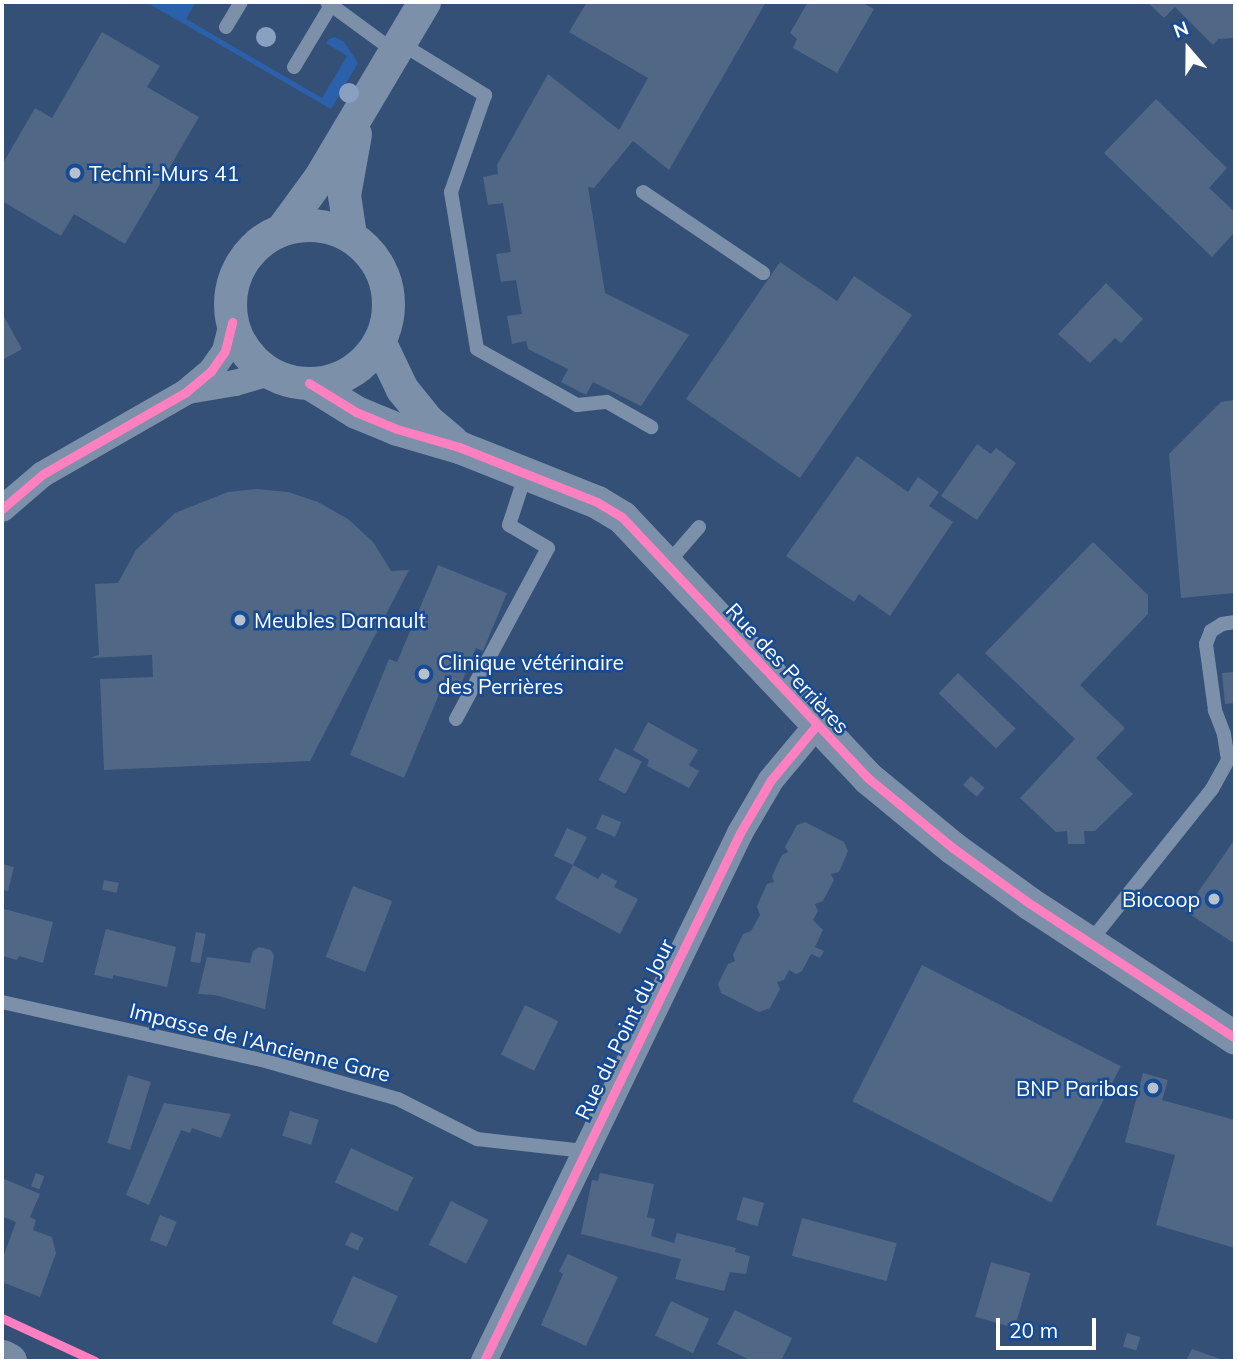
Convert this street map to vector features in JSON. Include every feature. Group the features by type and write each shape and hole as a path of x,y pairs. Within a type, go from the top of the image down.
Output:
{"main road":[{"path":"2,1358 8,1361"}],"street":[{"path":"282,229 320,177 424,2"},
{"path":"350,235 344,195 358,116"},
{"path":"2,509 43,474 186,392 211,371 225,351 232,322 230,299 234,276 246,256 262,240 282,229 317,225 350,235 368,251 381,271 387,306 379,341 361,363 337,378 309,383 270,373 246,351 232,322"},
{"name":"Rue des Perrières","path":"379,341 402,389 428,421 459,447"},
{"path":"186,392 270,373"},
{"name":"Rue des Perrières","path":"309,383 356,412 397,429 459,447 597,502 622,517 816,726 868,778 953,848 1089,943 1230,1032"},
{"name":"Rue du Point du Jour","path":"484,1361 740,833 771,780 816,726"}],"lane":[{"path":"226,27 241,2"},
{"path":"294,67 331,3 398,47 485,95 451,192 477,349 577,405 607,402 651,427"},
{"path":"643,192 763,273"},
{"path":"456,719 548,548 509,525 526,474"},
{"path":"667,564 699,527"},
{"path":"1089,943 1212,789 1228,760 1224,734 1215,710 1206,644 1210,631 1222,624 1235,622"},
{"name":"Impasse de l’Ancienne Gare","path":"2,1002 262,1060 398,1099 477,1139 584,1151"}],"shaded area":[{"path":"146,2 196,2 186,19 322,98 347,56 326,43 329,39 335,37 344,42 358,63 331,109"}],"building":[{"path":"587,2 766,2 669,170 633,141 594,188 588,187 605,293 689,335 641,406 593,382 586,395 561,382 568,369 528,349 526,341 512,344 507,316 522,314 516,280 501,282 496,254 511,252 503,203 488,205 483,177 498,174 497,165 548,74 619,130 648,78 569,32"},
{"path":"808,2 861,2 874,9 837,73 793,48 797,39 790,33"},
{"path":"1147,2 1235,2 1235,38 1218,39 1213,45 1175,7 1164,18"},
{"path":"102,32 160,66 147,87 199,117 125,244 74,214 61,236 2,201 2,165 35,108 52,118"},
{"path":"1156,99 1227,168 1209,188 1235,212 1235,232 1212,257 1104,153"},
{"path":"780,262 837,301 854,276 912,315 800,478 686,399"},
{"path":"1106,283 1143,319 1121,343 1115,338 1090,363 1058,334"},
{"path":"2,313 22,349 2,360"},
{"path":"1235,400 1235,593 1181,598 1169,454 1221,402"},
{"path":"977,444 991,454 996,448 1016,463 977,520 941,496"},
{"path":"857,456 908,492 918,477 939,492 929,506 953,522 890,616 859,594 854,602 786,556"},
{"name":"Meubles Darnault","path":"257,489 288,492 318,502 348,519 373,542 391,571 409,570 310,761 104,770 100,679 153,677 152,655 90,658 99,655 95,584 118,583 136,550 175,513 228,492"},
{"path":"1093,542 1148,595 1148,614 1080,685 1125,728 1096,758 1133,794 1095,831 1084,831 1085,844 1068,844 1067,831 1056,832 1020,798 1075,739 985,653"},
{"name":"Clinique vétérinaire des Perrières","path":"438,565 507,593 483,651 476,648 458,691 443,685 404,778 350,755 389,659 397,662"},
{"path":"1235,672 1235,703 1225,704 1222,673"},
{"path":"958,673 1016,729 996,749 939,693"},
{"path":"648,722 698,750 689,765 699,771 689,788 647,766 649,760 633,750"},
{"path":"615,748 642,762 625,794 599,780"},
{"path":"971,776 985,788 977,797 963,785"},
{"path":"602,814 621,822 615,837 596,829"},
{"path":"805,822 844,842 848,851 839,872 831,874 834,880 823,901 815,904 818,911 813,920 823,930 815,947 824,951 820,958 811,954 802,971 796,974 789,970 784,980 777,982 780,989 770,1008 759,1012 721,993 718,984 728,964 735,961 733,955 743,934 751,931 760,915 757,906 767,884 774,882 772,876 782,855 788,852 785,847 797,825"},
{"path":"567,828 587,837 573,865 554,856"},
{"name":"Biocoop","path":"1235,839 1235,944 1185,911"},
{"path":"2,864 14,867 8,891 2,890"},
{"path":"573,865 598,879 602,873 617,881 614,887 638,899 620,934 555,899"},
{"path":"104,880 119,883 117,893 102,890"},
{"path":"353,886 392,901 365,972 326,957"},
{"path":"4,909 53,922 43,963 19,956 17,960 2,956"},
{"path":"106,929 176,947 167,987 113,975 113,979 94,975"},
{"path":"196,932 206,934 200,963 190,961"},
{"path":"259,947 271,950 274,956 265,1009 215,995 198,994 207,957 250,963 253,951"},
{"path":"922,965 1121,1066 1051,1203 853,1101"},
{"path":"525,1005 558,1021 534,1071 501,1054"},
{"path":"1143,1073 1168,1080 1162,1100 1235,1120 1235,1248 1156,1225 1175,1155 1125,1142"},
{"path":"128,1075 151,1082 130,1150 107,1143"},
{"path":"164,1103 231,1114 221,1138 192,1128 190,1133 181,1130 149,1205 126,1195"},
{"path":"290,1111 319,1120 311,1145 282,1136"},
{"path":"351,1148 414,1177 397,1212 335,1182"},
{"path":"36,1173 44,1176 39,1189 31,1186"},
{"path":"600,1173 654,1184 647,1217 655,1219 651,1236 674,1243 677,1233 736,1248 735,1252 750,1256 746,1274 730,1272 724,1291 675,1279 681,1259 581,1234 592,1180 598,1181"},
{"path":"2,1178 40,1194 30,1217 36,1220 33,1230 52,1237 56,1253 40,1297 2,1282 2,1260 16,1222 2,1216"},
{"path":"743,1197 764,1203 758,1226 736,1220"},
{"path":"451,1201 488,1220 466,1264 429,1245"},
{"path":"160,1215 177,1222 167,1247 150,1240"},
{"path":"802,1218 897,1243 887,1281 792,1256"},
{"path":"351,1232 364,1238 358,1251 345,1245"},
{"path":"568,1254 618,1277 586,1346 541,1325 563,1274 559,1271"},
{"path":"991,1262 1030,1273 1015,1328 975,1317"},
{"path":"353,1276 398,1296 377,1343 332,1324"},
{"path":"671,1301 709,1319 693,1353 655,1335"},
{"path":"735,1310 792,1338 781,1361 752,1361 717,1344"},
{"path":"1127,1333 1140,1337 1136,1350 1123,1346"},
{"path":"1192,1349 1226,1361 1186,1361"}],"cycle path":[{"path":"2,509 43,474 186,392 211,371 225,351 232,322"},
{"path":"309,383 356,412 397,429 459,447 597,502 622,517 868,778 953,848 1029,903 1235,1038"},
{"path":"484,1361 740,833 771,780 816,726"},
{"path":"2,1318 95,1361"}],"place":[{"name":"Techni-Murs 41","path":"75,173"},
{"name":"Meubles Darnault","path":"240,620"},
{"name":"Clinique vétérinaire des Perrières","path":"424,674"},
{"name":"Biocoop","path":"1214,899"},
{"name":"BNP Paribas","path":"1153,1088"}]}
